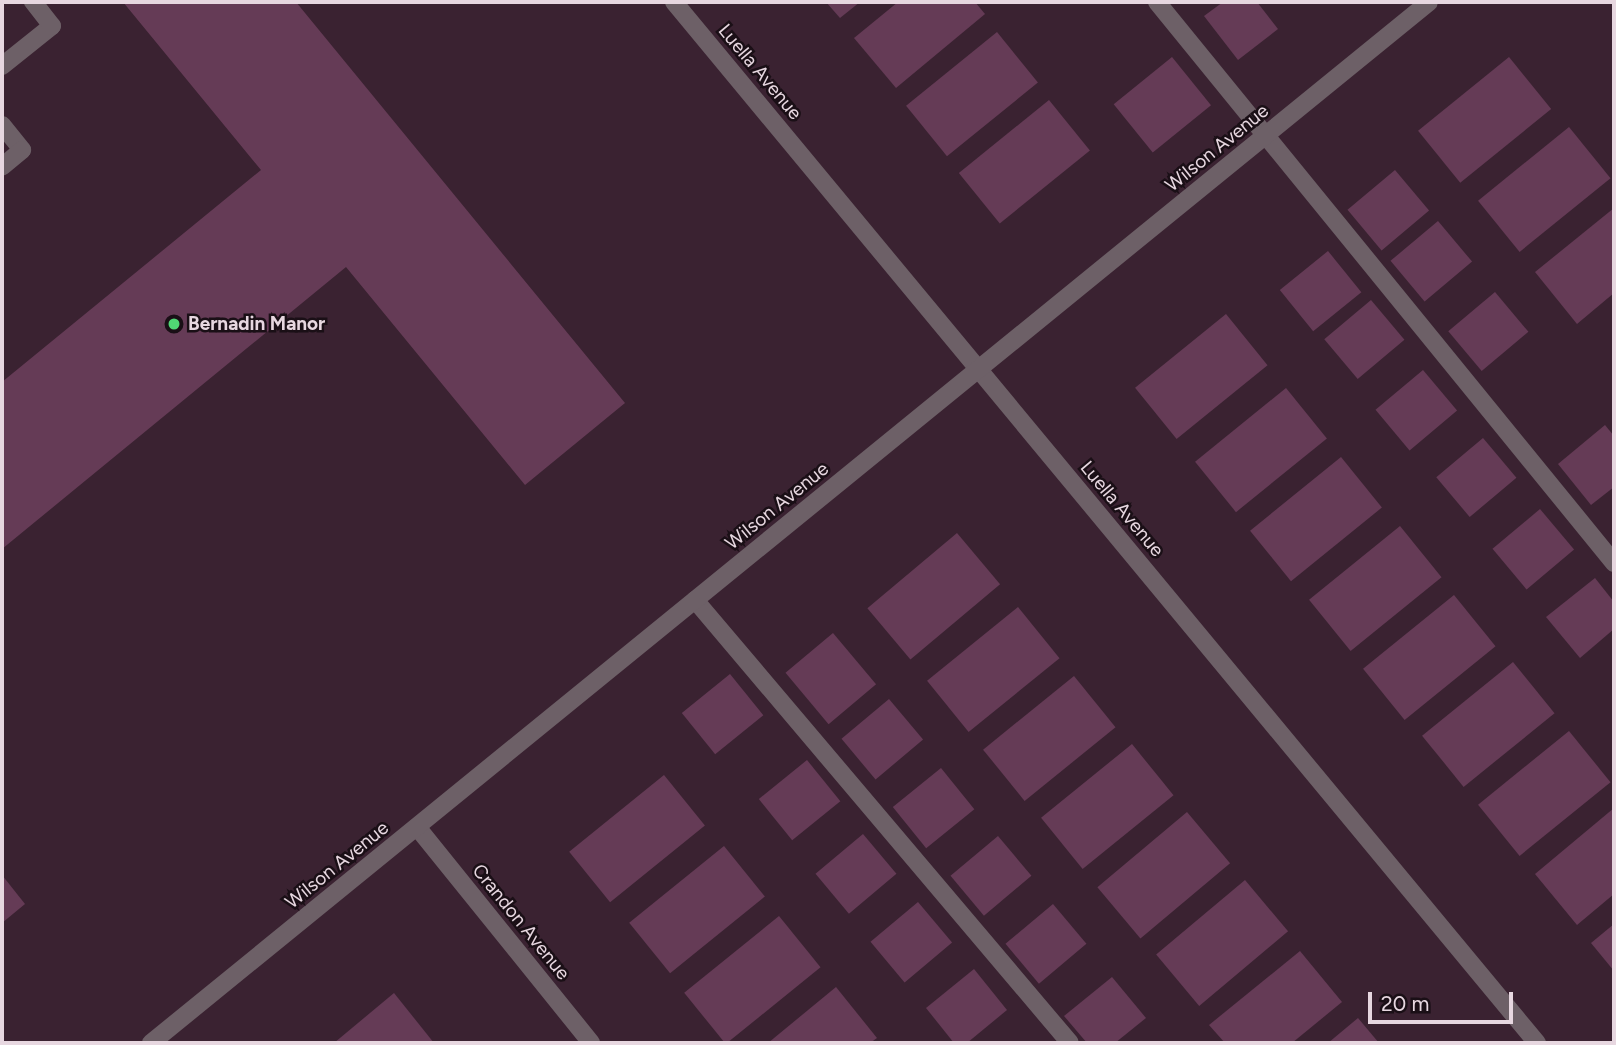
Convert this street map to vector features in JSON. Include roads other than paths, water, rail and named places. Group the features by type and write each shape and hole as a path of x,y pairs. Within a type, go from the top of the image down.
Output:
{"street":[{"path":"2,66 52,26 33,2"},
{"name":"Luella Avenue","path":"674,2 1537,1043"},
{"path":"1157,2 1614,563"},
{"name":"Wilson Avenue","path":"151,1043 1429,2"},
{"path":"2,125 22,150 2,167"},
{"path":"695,600 1070,1043"},
{"name":"Crandon Avenue","path":"417,827 591,1043"}],"place":[{"name":"Bernadin Manor","path":"174,324"}]}
